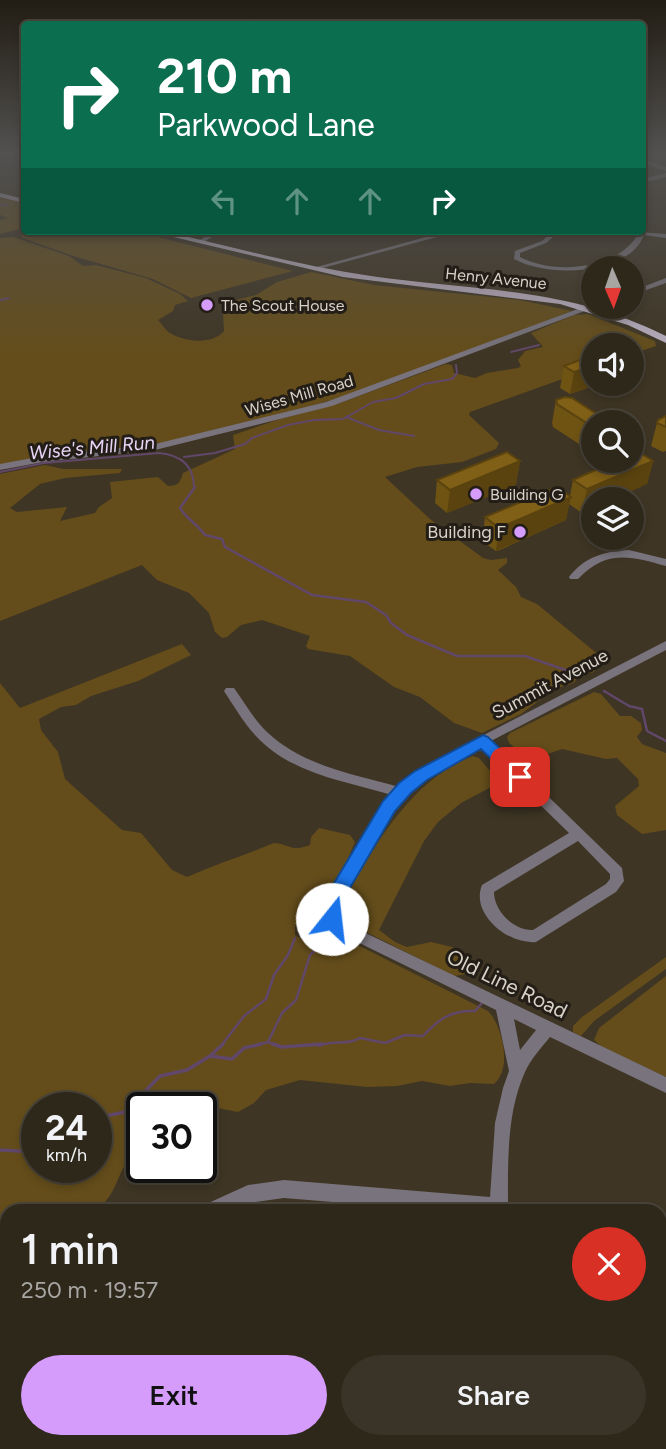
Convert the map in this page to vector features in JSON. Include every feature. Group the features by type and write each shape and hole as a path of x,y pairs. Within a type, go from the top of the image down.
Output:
{"main road":[{"name":"Henry Avenue","path":"172,235 387,281 537,297 581,305"},
{"name":"Henry Avenue","path":"182,235 202,241"},
{"name":"Henry Avenue","path":"621,319 666,340"}],"street":[{"path":"646,234 666,236"},
{"path":"202,241 212,235"},
{"path":"317,268 441,235"},
{"path":"553,235 548,240 519,251 516,255 519,261 583,268 629,251 641,235"},
{"path":"644,289 664,282"},
{"name":"Wises Mill Road","path":"0,467 43,458 162,445 329,404 581,311"},
{"path":"574,577 588,564 614,554 641,555 666,563"},
{"name":"Summit Avenue","path":"332,919 331,909 336,895 389,806 400,793 434,767 666,645"},
{"path":"230,691 258,730 286,754 310,766 400,793"},
{"path":"483,741 615,869 617,881 536,936 527,938 516,934 487,904 485,897 488,889 578,834"},
{"name":"Old Line Road","path":"332,919 346,930 666,1085"},
{"path":"503,1006 517,1071"},
{"path":"499,1204 501,1141 517,1071 548,1027"},
{"path":"226,1204 248,1194 284,1189 445,1204"}],"shaded area":[{"path":"0,220 21,220 21,229 0,234"},
{"path":"21,235 150,235 293,271 191,298 153,279 73,256"},
{"path":"13,237 69,256 83,266 96,265 146,278 180,294 188,301 175,305 173,311 158,320 170,333 198,341 213,338 224,331 223,313 231,301 256,295 277,282 311,272 374,285 520,300 572,311 352,394 301,409 163,443 53,455 0,465 0,238"},
{"path":"581,314 581,319 600,319 635,333 581,333 581,372 470,412 469,415 499,443 496,449 462,462 417,467 385,477 430,519 483,558 507,558 507,563 498,570 516,587 521,597 537,604 606,661 592,673 581,672 574,683 554,689 521,714 482,733 454,723 420,697 394,687 350,656 308,649 306,646 310,636 262,620 241,625 222,638 215,632 209,613 189,593 157,580 142,565 0,621 0,474 45,465 63,469 122,469 120,473 65,478 40,484 10,508 17,512 67,507 60,521 95,513 112,498 110,482 158,477 168,486 175,485 183,473 235,449 233,435 337,404 446,364 452,365 454,373 475,378 487,373 518,368 521,366 518,360 525,351 543,347 531,333"},
{"path":"644,337 655,341 656,346 644,350"},
{"path":"182,644 191,655 138,681 91,696 76,705 61,707 39,719 41,730 58,752 65,779 122,830 141,833 172,870 187,877 274,843 295,848 310,845 311,837 319,828 350,835 355,842 346,863 320,906 295,926 295,935 302,939 336,934 488,1011 501,1036 503,1068 494,1084 450,1086 422,1081 397,1086 367,1087 300,1080 266,1090 254,1103 238,1112 217,1108 217,1092 126,1092 126,1163 110,1196 102,1204 0,1204 0,683 20,708"},
{"path":"594,692 601,694 620,716 631,716 641,723 642,730 637,737 642,744 666,753 666,830 642,834 617,815 615,806 639,786 638,779 617,758 606,759 562,749 530,760 509,743 507,737 510,733"},
{"path":"473,756 479,758 497,779 495,785 461,803 438,822 424,841 379,930 407,947 431,942 452,947 469,963 467,974 454,976 354,926 344,910 348,894 361,870 408,803 437,776"},
{"path":"666,957 666,969 594,1021 581,1036 573,1032 573,1026 582,1017"},
{"path":"666,976 666,1077 602,1047 594,1040 599,1028"}],"building":[{"path":"581,360 581,370 574,372 564,366"},
{"path":"572,398 590,410 581,410 581,419 557,404 556,400"},
{"path":"666,416 666,427 657,423 658,420"},
{"path":"507,452 520,461 450,490 437,480"},
{"path":"644,455 653,461 644,465"},
{"path":"589,473 625,473 592,487 584,487 573,480"},
{"path":"557,487 571,497 499,528 485,517"}],"waterway":[{"path":"0,300 9,298"},
{"path":"511,352 539,345"},
{"path":"346,417 373,402 396,398 424,384 452,379 457,373 456,365"},
{"path":"184,457 215,453 245,444 252,438 288,425 346,417"},
{"path":"346,417 379,430 414,436"},
{"name":"Wise's Mill Run","path":"0,472 44,463 159,453 174,456 185,463 192,474 194,488"},
{"name":"Wise's Mill Run","path":"195,487 180,508 205,535 222,539 225,547 312,595 366,602 386,615 391,623 407,635 457,656 525,656 580,675"},
{"name":"Wise's Mill Run","path":"604,691 629,706 642,709 647,731 666,741"},
{"path":"221,1045 244,1016 266,999 274,975 288,955 295,938"},
{"path":"268,1042 282,1013 296,1000 310,955 324,942"},
{"path":"319,1046 360,1038 385,1043 405,1035 423,1036 446,1017 459,1012 475,1011 482,1003"},
{"path":"261,1044 268,1042"},
{"path":"268,1042 273,1044"},
{"path":"210,1056 232,1059 244,1048 261,1044"},
{"path":"254,1046 261,1044"},
{"path":"273,1044 282,1047 322,1044"},
{"path":"273,1044 278,1046"},
{"path":"210,1056 221,1045"},
{"path":"112,1115 125,1112 160,1076 187,1070 210,1056"},
{"path":"0,1150 21,1151"}],"place":[{"name":"The Scout House","path":"207,305"},
{"name":"Building G","path":"476,494"},
{"name":"Building F","path":"520,532"}],"route":[{"path":"332,919 330,914 336,895 389,806 405,788 447,760 483,741 520,777"}]}
